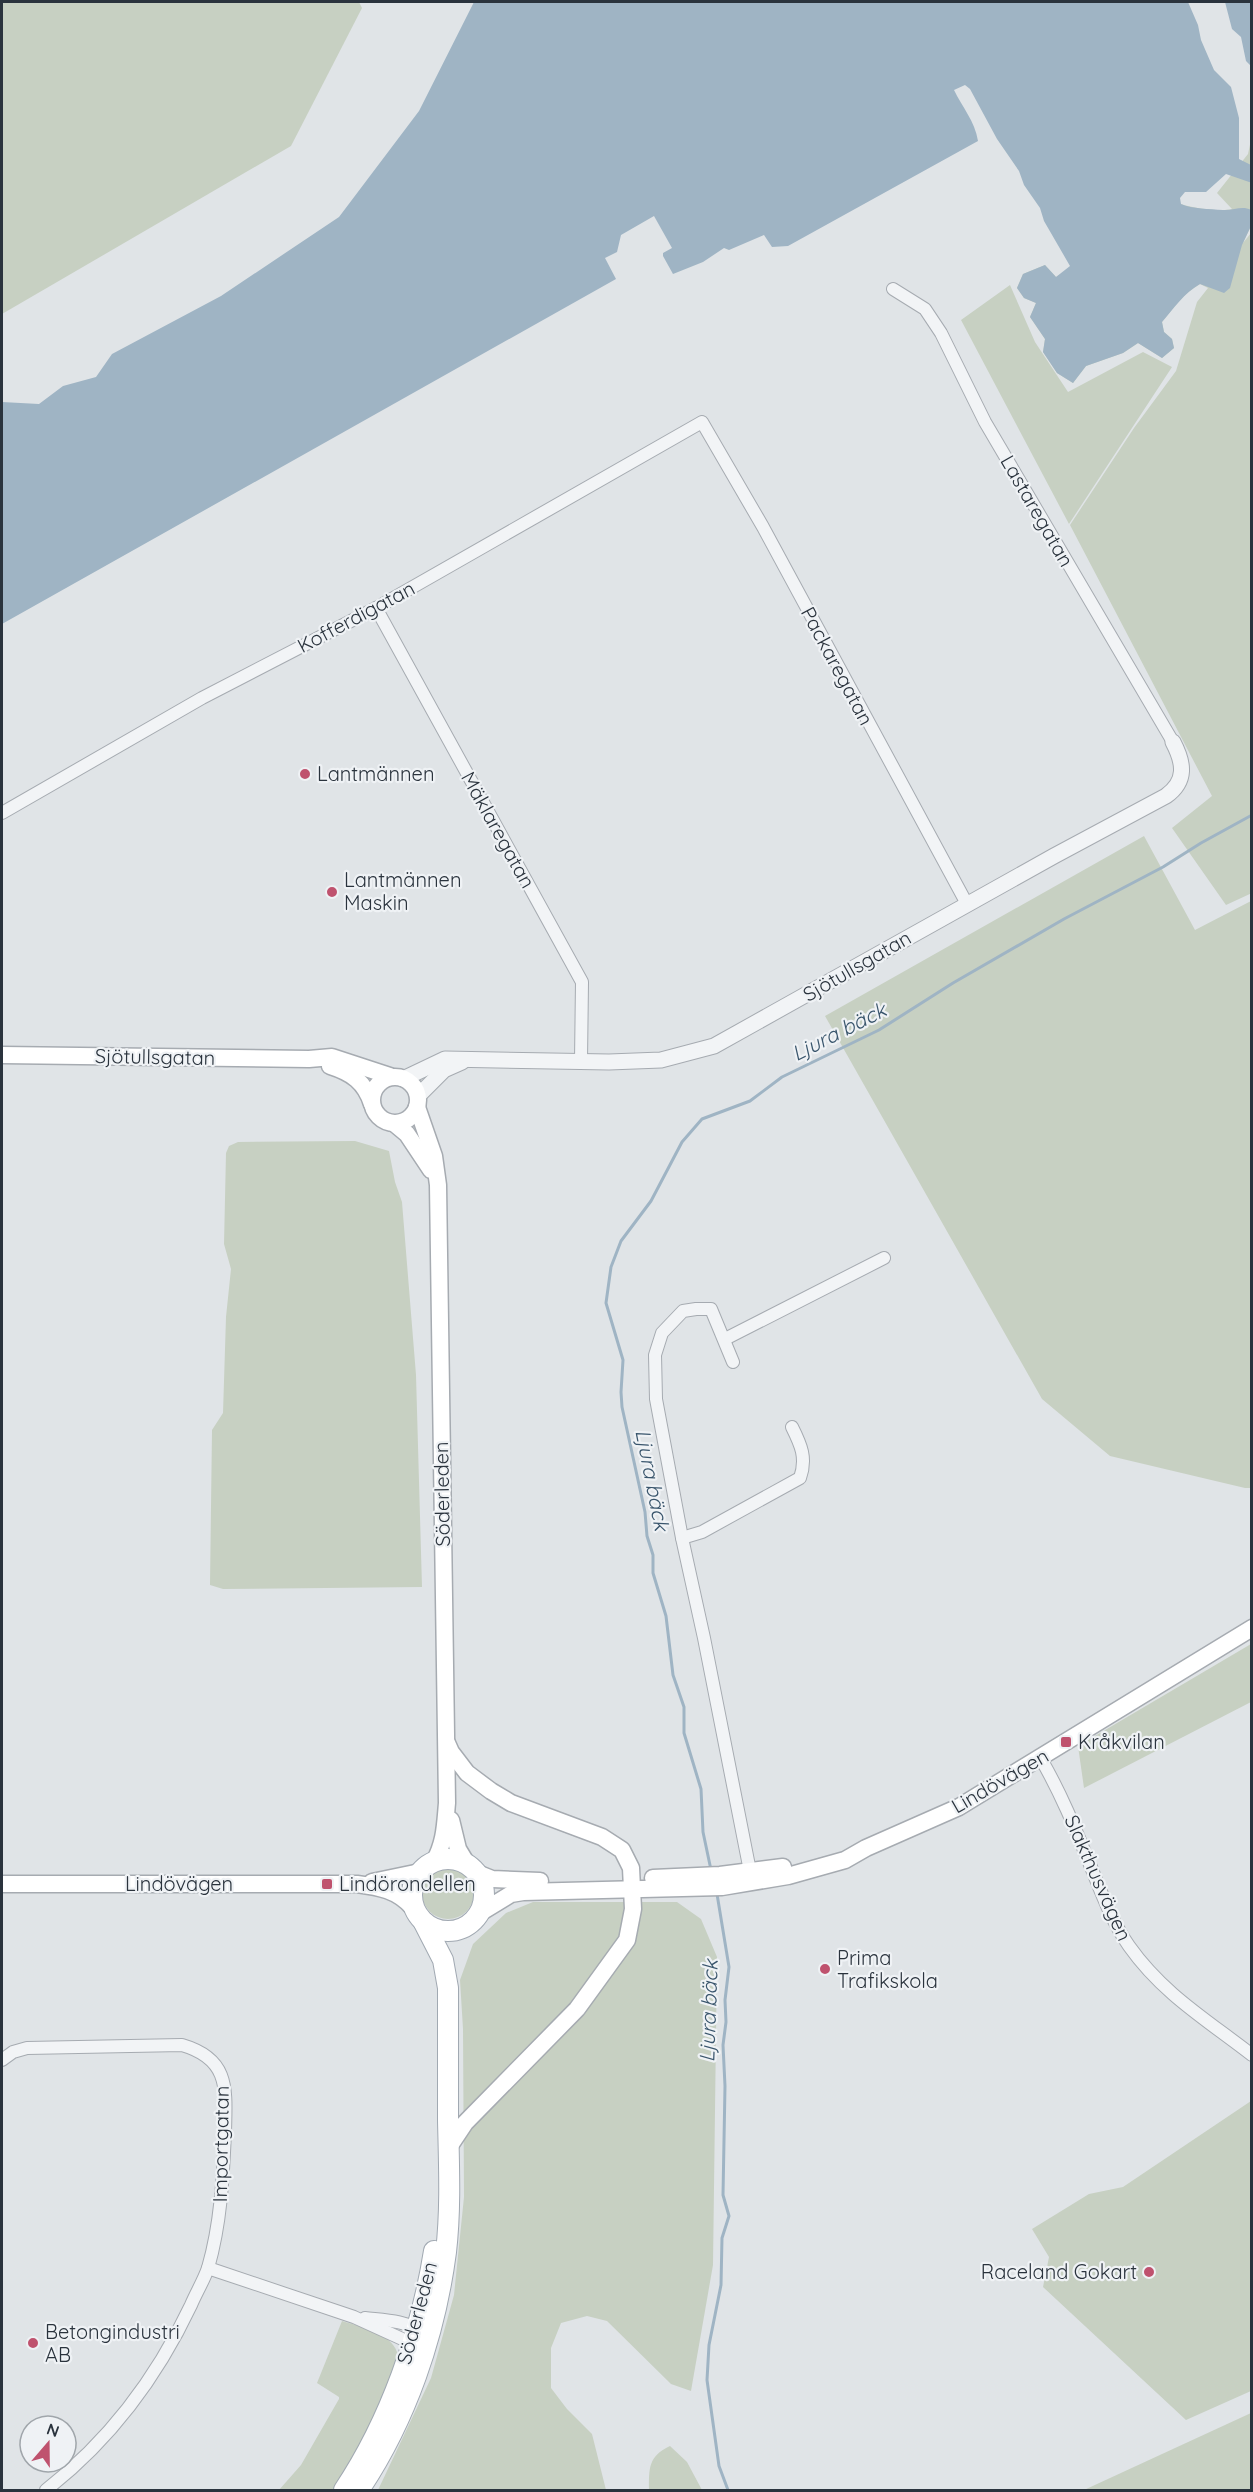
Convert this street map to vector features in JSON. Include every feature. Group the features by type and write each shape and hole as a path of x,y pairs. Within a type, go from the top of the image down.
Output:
{"main road":[{"name":"Sjötullsgatan","path":"2,1055 309,1059 332,1057 397,1078"},
{"name":"Sjötullsgatan","path":"309,1059 349,1072 365,1086 372,1104"},
{"path":"397,1078 413,1087 418,1101 409,1119 395,1124 380,1118 372,1104 374,1090 378,1084 397,1078"},
{"name":"Söderleden","path":"418,1101 434,1156 438,1185 447,1803 442,1847 427,1867"},
{"name":"Söderleden","path":"395,1124 407,1134 420,1151 438,1185"},
{"name":"Lindövägen","path":"472,1869 492,1879 506,1881 752,1884 829,1866 959,1808 1251,1628"},
{"path":"446,1742 466,1773 491,1791 512,1803 602,1837 622,1850 629,1860 633,1884 631,1923 627,1940 615,1959 577,2009 465,2123 449,2147"},
{"name":"Söderleden","path":"447,1803 454,1838 472,1869"},
{"name":"Lindövägen","path":"715,1882 750,1871 809,1862 866,1848"},
{"path":"451,1859 472,1869 485,1893 476,1918 460,1930 448,1932 435,1930 419,1915 411,1895 414,1883 427,1867 451,1859"},
{"name":"Lindövägen","path":"2,1884 357,1884 394,1879 427,1867"},
{"name":"Lindövägen","path":"357,1884 392,1891 406,1900 419,1915"},
{"name":"Lindövägen","path":"476,1918 511,1894 633,1884"},
{"name":"Söderleden","path":"344,2490 358,2469 386,2411 440,2291 446,2251 449,2210 448,1988 444,1960 419,1915"},
{"name":"Söderleden","path":"448,1988 454,1952 476,1918"},
{"name":"Söderleden","path":"359,2490 395,2426 416,2375 418,2337 433,2255 448,2123"}],"street":[{"name":"Lastaregatan","path":"893,289 925,309 941,333 985,422 1173,742"},
{"name":"Kofferdigatan","path":"2,813 202,698 376,608 702,422 706,428"},
{"name":"Packaregatan","path":"706,428 763,527 967,904"},
{"name":"Mäklaregatan","path":"376,608 582,982 580,1061"},
{"name":"Sjötullsgatan","path":"397,1078 445,1059 465,1061 662,1060 714,1046 1177,788 1182,777 1179,755 1173,742"},
{"name":"Sjötullsgatan","path":"418,1101 444,1070 465,1061"},
{"path":"725,1339 884,1258"},
{"path":"733,1362 711,1309 696,1308 683,1311 662,1334 655,1355 656,1399 750,1871"},
{"path":"682,1538 702,1532 800,1478 804,1467 803,1449 792,1427"},
{"name":"Slakthusvägen","path":"1041,1759 1053,1777 1116,1925 1128,1945 1150,1973 1173,1996 1251,2055"},
{"name":"Importgatan","path":"2,2060 13,2052 27,2048 182,2045 199,2050 214,2061 222,2074 226,2099 220,2212 208,2268 174,2341 147,2384 107,2433 46,2490"},
{"path":"208,2268 354,2317 393,2322 418,2337"}],"green space":[{"path":"2,2 359,2 362,8 291,146 2,314"},
{"path":"1251,140 1251,226 1243,243 1251,233 1252,893 1226,905 1172,828 1212,796 1070,525 1134,428 1176,371 1197,302 1208,288 1200,284 1194,288 1179,301 1162,322 1164,332 1172,339 1174,348 1162,358 1138,343 1123,353 1086,366 1073,383 1057,373 1043,352 1045,339 1030,317 1036,303 1024,298 1017,288 1023,274 1045,265 1056,277 1181,204 1206,209 1232,209 1217,193 1248,154"},
{"path":"1010,285 1035,342 1068,392 1143,352 1172,367 1069,524 961,320"},
{"path":"1144,836 1195,930 1251,901 1251,1488 1110,1456 1042,1399 825,1016"},
{"path":"355,1141 389,1151 395,1182 402,1202 416,1375 422,1587 223,1589 210,1585 212,1430 223,1413 226,1317 231,1269 224,1244 226,1153 229,1146 238,1142"},
{"path":"1251,1644 1251,1702 1084,1788 1078,1746"},
{"path":"443,1867 453,1867 467,1874 474,1893 467,1912 453,1919 443,1919 433,1915 426,1908 422,1898 422,1888 426,1878 433,1871"},
{"path":"533,1902 677,1902 701,1919 717,1957 713,2265 691,2391 671,2384 607,2321 587,2316 561,2323 551,2348 551,2388 567,2409 592,2434 606,2490 378,2490 431,2378 454,2295 464,2197 463,2029 460,1980 473,1944 506,1913"},
{"name":"Raceland Gokart","path":"1251,2101 1251,2391 1186,2420 1043,2287 1049,2257 1032,2229 1089,2194 1123,2187"},
{"path":"342,2321 373,2331 394,2345 397,2352 397,2363 392,2380 374,2421 337,2490 279,2490 301,2465 339,2399 317,2383"},
{"path":"1251,2413 1251,2490 1084,2490"},
{"path":"670,2446 687,2462 702,2490 649,2490 651,2464 657,2454"}],"water":[{"path":"474,2 1188,2 1214,70 1231,87 1239,118 1239,159 1251,165 1252,183 1226,174 1206,192 1185,192 1180,198 1181,204 1207,209 1248,209 1251,210 1251,226 1242,245 1230,288 1224,293 1200,284 1184,296 1162,322 1164,332 1172,339 1174,348 1162,358 1138,343 1123,353 1086,366 1073,383 1057,373 1043,352 1045,339 1030,317 1036,303 1024,298 1017,288 1023,274 1045,265 1056,277 1070,266 1044,221 1040,208 1024,185 1019,171 997,139 970,89 965,85 954,90 971,121 978,141 788,246 772,247 764,235 729,250 724,248 703,262 673,274 663,256 663,253 672,248 654,216 621,235 617,252 605,258 616,279 2,624 2,402 39,404 63,386 96,377 112,354 221,296 339,217 419,111"},
{"path":"1225,2 1251,2 1251,66 1246,61 1241,37 1232,29"}],"waterway":[{"name":"Ljura bäck","path":"711,1870 703,1832 701,1789 684,1733 684,1707 673,1675 666,1616 653,1573 653,1555 647,1536 645,1512 622,1407 623,1360 606,1303 611,1267 621,1241 651,1201 682,1142 702,1119 750,1101 782,1077 879,1030 953,983 1064,919 1163,867 1252,815"},
{"name":"Ljura bäck","path":"717,1894 729,1967 723,2045 725,2086 723,2195 729,2216 722,2238 721,2285 709,2345 707,2380 719,2466 728,2490"}],"place":[{"name":"Lantmännen","path":"305,774"},
{"name":"Lantmännen Maskin","path":"332,892"},
{"name":"Kråkvilan","path":"1066,1742"},
{"name":"Lindörondellen","path":"327,1884"},
{"name":"Prima Trafikskola","path":"825,1969"},
{"name":"Raceland Gokart","path":"1149,2272"},
{"name":"Betongindustri AB","path":"33,2343"}]}
